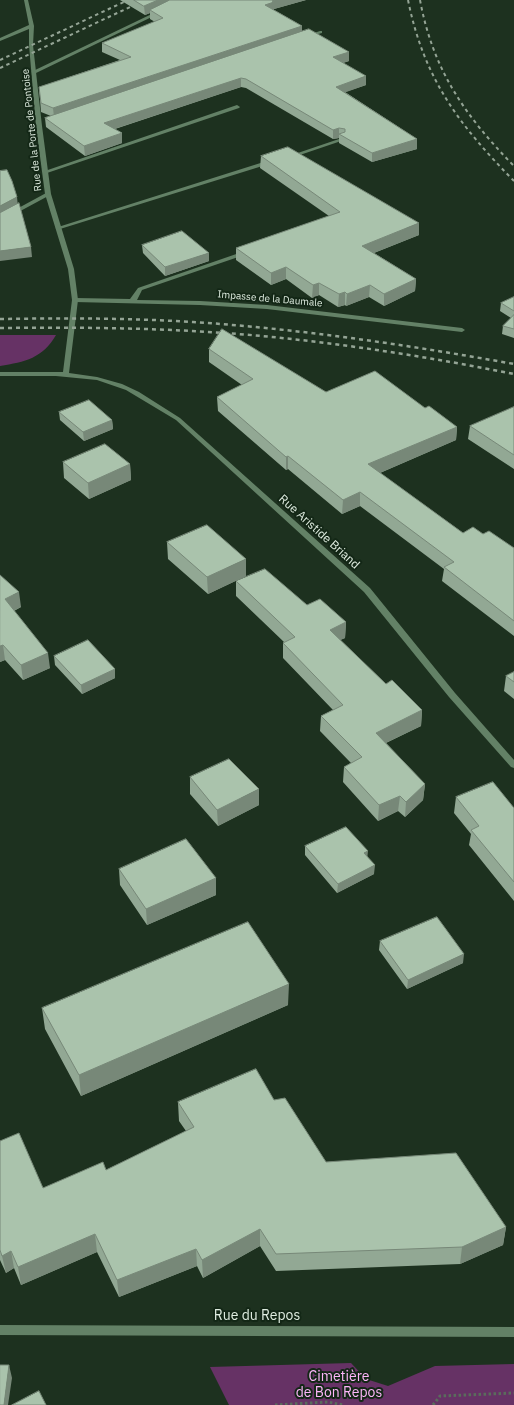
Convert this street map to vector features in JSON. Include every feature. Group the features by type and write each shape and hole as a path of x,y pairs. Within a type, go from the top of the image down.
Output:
{"street":[{"name":"Rue de la Porte de Pontoise","path":"26,0 32,26 31,46 48,194 72,269 75,300 66,374"},
{"path":"34,72 163,10"},
{"path":"0,40 32,26"},
{"path":"298,39 320,32"},
{"path":"45,172 237,107"},
{"path":"39,126 46,123"},
{"path":"282,159 342,140"},
{"path":"58,228 274,161"},
{"path":"0,220 48,194"},
{"path":"132,302 140,289 251,251"},
{"name":"Impasse de la Daumale","path":"75,300 200,303 267,307 462,330"},
{"name":"Rue Aristide Briand","path":"0,374 66,374 111,382 146,399 178,419 367,590 452,695 514,765"},
{"name":"Rue du Repos","path":"0,1330 514,1332"}],"path":[{"path":"433,1405 440,1396 460,1394 514,1394"},
{"path":"275,1405 328,1402 343,1405"}],"green space":[{"path":"0,335 56,335 45,349 32,358 17,363 0,366"},
{"name":"Cimetière de Bon Repos","path":"351,1363 366,1379 388,1386 435,1366 514,1364 514,1405 229,1405 210,1367"}],"building":[{"path":"134,0 158,0 144,6"},
{"path":"170,0 275,0 272,1 274,2 265,5 302,26 53,108 41,103 39,87 131,57 102,43 163,18 150,10"},
{"path":"309,29 349,52 333,57 366,76 336,87 417,139 372,153 339,134 345,132 345,129 339,128 333,130 246,79 241,78 104,123 122,133 84,146 45,118"},
{"path":"288,147 419,223 362,246 416,279 384,294 370,285 347,294 345,292 339,294 319,283 313,285 286,267 271,273 236,248 340,212 261,156"},
{"path":"7,170 17,197 0,206 0,171"},
{"path":"19,203 31,247 0,251 0,213"},
{"path":"182,231 209,253 165,267 142,245"},
{"path":"514,297 514,311 501,303"},
{"path":"514,315 514,329 503,326"},
{"path":"222,329 326,392 375,371 425,408 429,406 457,427 368,464 463,533 473,527 483,534 489,531 514,548 514,621 444,567 454,562 360,492 343,500 288,456 286,457 217,397 253,379 209,349"},
{"path":"89,400 112,420 83,432 59,412"},
{"path":"514,407 514,455 470,426"},
{"path":"105,444 130,464 88,483 63,462"},
{"path":"207,525 246,559 207,577 167,542"},
{"path":"265,569 307,605 320,599 346,622 330,630 386,684 392,680 422,710 376,733 425,784 406,802 400,796 379,805 344,767 362,757 321,716 343,705 283,643 295,637 236,581"},
{"path":"0,575 19,592 5,599 48,653 21,665 3,645 0,646"},
{"path":"88,640 115,669 81,685 54,656"},
{"path":"514,672 514,682 506,676"},
{"path":"229,759 259,789 217,810 190,777"},
{"path":"493,782 514,808 514,882 471,830 479,826 456,797"},
{"path":"346,827 368,851 364,853 375,865 338,884 305,846"},
{"path":"186,839 216,878 146,909 119,869"},
{"path":"437,917 464,954 408,980 380,941"},
{"path":"248,922 289,984 79,1075 42,1008"},
{"path":"256,1069 274,1100 285,1098 326,1162 456,1153 506,1227 462,1247 276,1254 260,1229 202,1260 196,1249 117,1280 95,1234 18,1267 11,1251 2,1256 0,1250 0,1141 19,1133 43,1188 103,1162 106,1170 194,1127 178,1102"},
{"path":"0,1365 9,1365 4,1405 0,1405"},
{"path":"39,1391 46,1405 12,1405"}],"railway":[{"path":"0,60 128,0"},
{"path":"0,68 145,0"},
{"path":"408,0 415,28 424,54 446,99 476,140 514,181"},
{"path":"420,0 433,48 454,90 480,129 514,166"},
{"path":"0,319 121,319 233,325 354,338 514,364"},
{"path":"0,328 136,329 272,337 393,352 514,374"}]}
